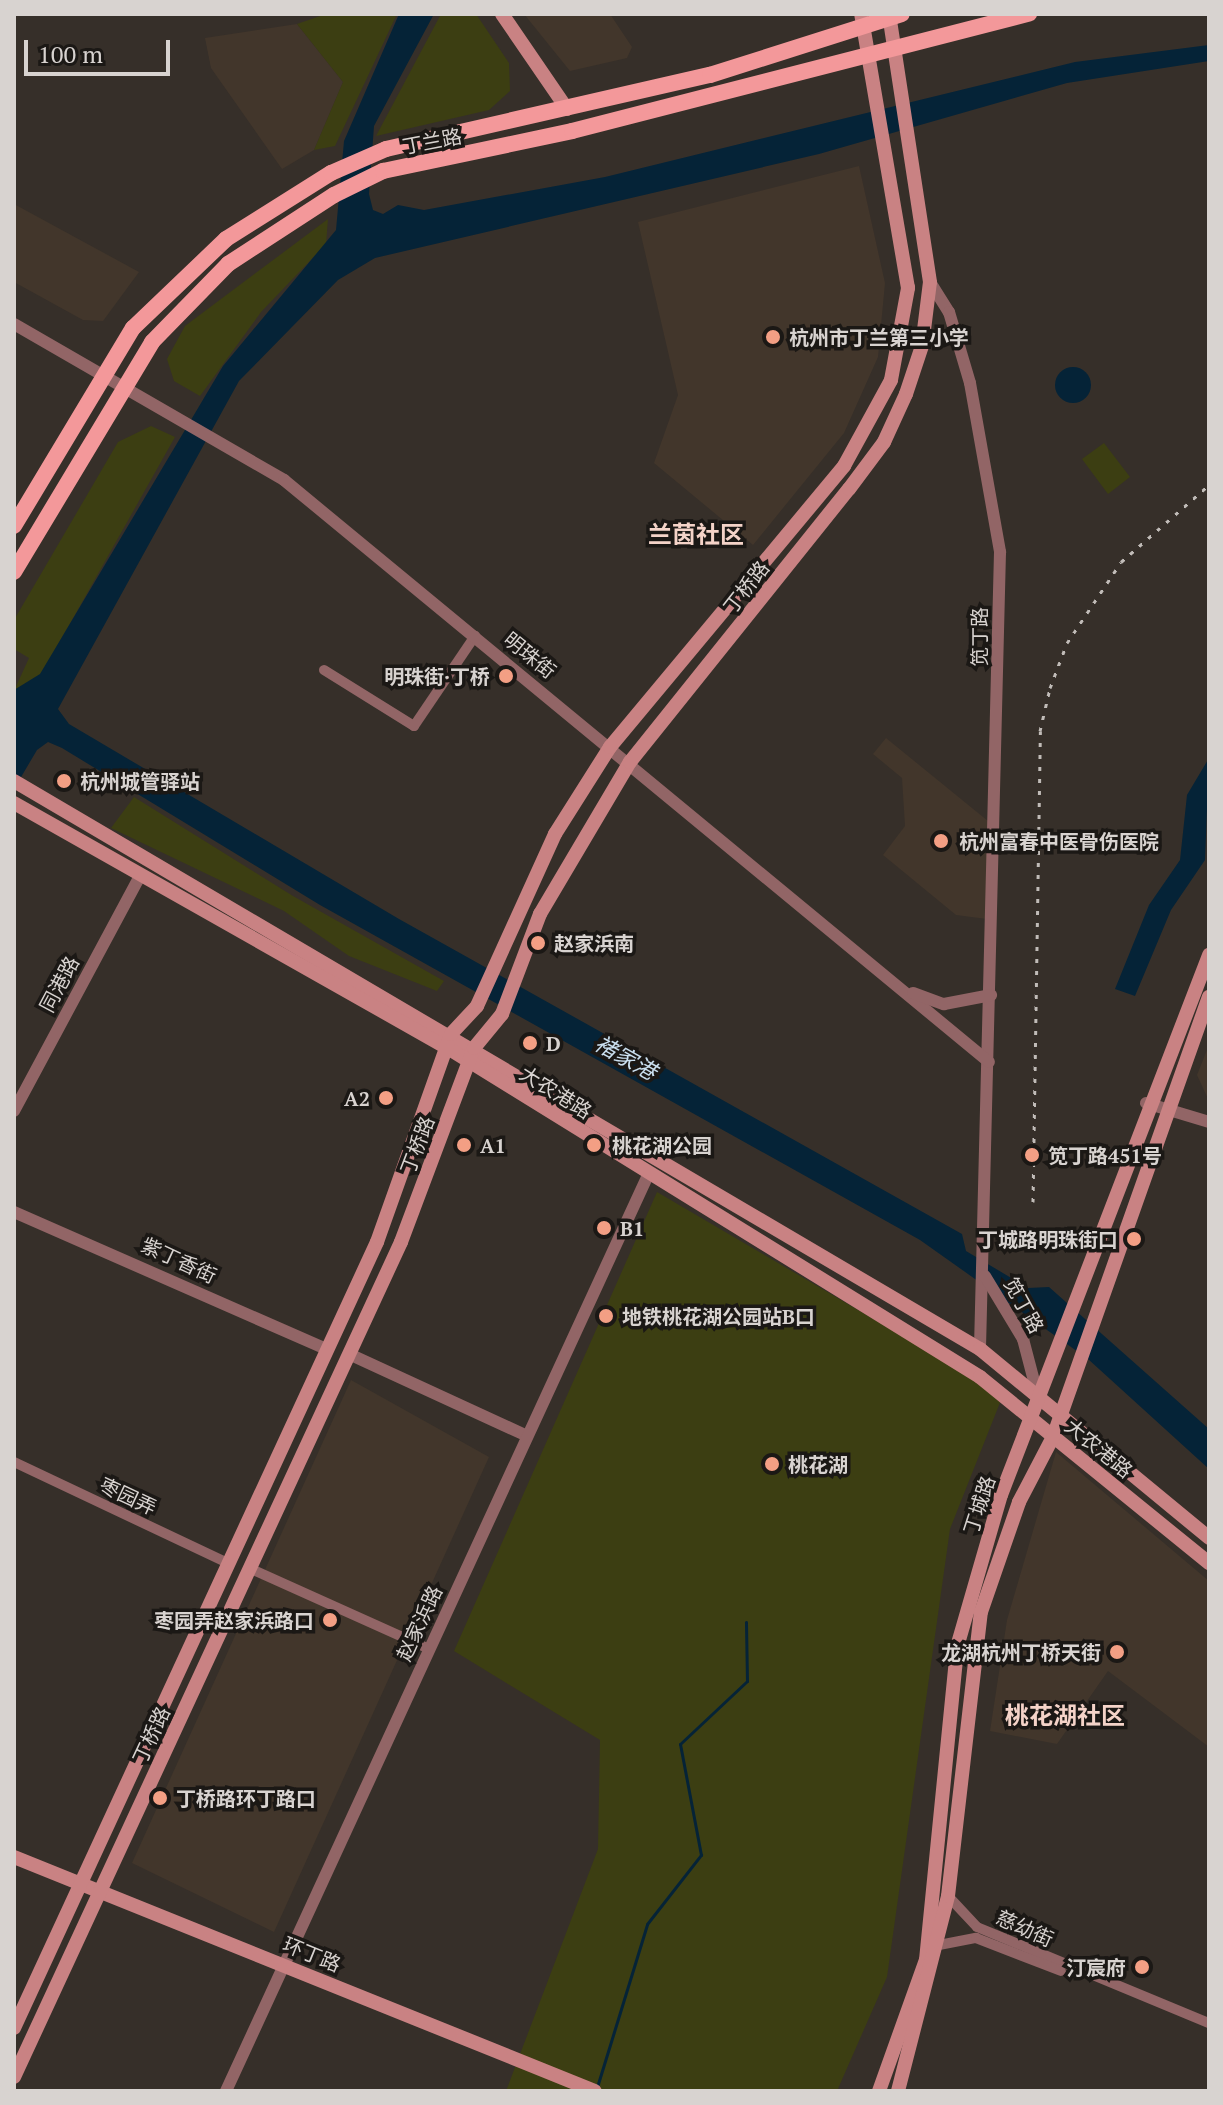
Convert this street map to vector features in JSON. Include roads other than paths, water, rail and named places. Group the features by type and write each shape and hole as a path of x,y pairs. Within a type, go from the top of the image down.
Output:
{"main road":[{"path":"502,14 567,109"},
{"name":"丁兰路","path":"14,572 121,387 152,342 228,264 334,195 383,171 1029,14"},
{"name":"丁兰路","path":"14,526 101,375 133,328 226,239 331,173 386,149 567,109 861,21 893,15"},
{"name":"笕丁路","path":"893,15 893,49 904,136 930,282"},
{"path":"861,21 865,56"},
{"name":"丁桥路","path":"14,2028 83,1885 377,1242 451,1050 451,1034 477,1006 555,834 610,747 869,429 905,332 902,246 865,56"},
{"name":"丁桥路","path":"14,2077 349,1354 473,1055 502,1014 540,914 630,762 884,442 922,346 930,282"},
{"name":"大农港路","path":"16,782 451,1034 473,1055 649,1173 980,1377 1209,1563"},
{"name":"大农港路","path":"14,803 451,1050 473,1055 980,1349 1209,1538"},
{"name":"丁城路","path":"879,2091 926,1960 957,1647 1032,1419 1146,1103 1209,955"},
{"name":"丁城路","path":"898,2091 939,1945 948,1896 981,1612 1019,1502 1061,1416 1166,1108 1209,997"},
{"name":"环丁路","path":"14,1857 83,1885 103,1888 595,2091"}],"street":[{"name":"笕丁路","path":"930,282 949,312 970,383 1000,552 986,1244 980,1349"},
{"name":"明珠街","path":"14,324 284,480 630,762 989,1062"},
{"path":"324,670 414,726 475,636"},
{"name":"同港路","path":"14,1111 140,876"},
{"path":"893,982 944,1004 991,995"},
{"path":"1146,1103 1209,1122"},
{"name":"赵家浜路","path":"226,2091 649,1173"},
{"name":"紫丁香街","path":"14,1212 326,1349"},
{"name":"笕丁路","path":"985,1276 1023,1339 1040,1401"},
{"path":"349,1354 527,1436"},
{"name":"枣园弄","path":"14,1462 228,1563"},
{"path":"249,1568 429,1649"},
{"name":"慈幼街","path":"948,1896 977,1927 1209,2023"},
{"name":"慈幼街","path":"939,1945 976,1938 1098,1979"}],"water":[{"name":"褚家港","path":"399,14 434,14 374,126 369,194 373,210 383,214 398,205 424,210 605,177 1075,62 1209,45 1209,61 1067,83 819,154 375,258 338,280 239,381 58,709 69,724 399,919 962,1234 966,1251 1028,1288 1049,1287 1209,1429 1209,1469 1088,1359 920,1240 320,905 62,748 48,742 37,750 14,789 14,690 40,674 223,366 336,230 344,141"},
{"path":"1073,367 1086,372 1091,385 1086,398 1073,403 1060,398 1055,385 1060,372"},
{"path":"1209,758 1205,860 1171,910 1135,996 1115,989 1149,905 1180,860 1187,795"}],"waterway":[{"path":"597,2087 647,1924 701,1855 680,1744 747,1681 746,1622"}],"railway":[{"path":"1033,1202 1040,731 1050,688 1067,643 1121,562 1209,485"}],"place":[{"name":"杭州市丁兰第三小学","path":"773,337"},
{"name":"明珠街·丁桥","path":"506,676"},
{"name":"杭州城管驿站","path":"64,781"},
{"name":"杭州富春中医骨伤医院","path":"941,841"},
{"name":"赵家浜南","path":"538,943"},
{"name":"D","path":"530,1043"},
{"name":"A2","path":"386,1098"},
{"name":"A1","path":"464,1145"},
{"name":"桃花湖公园","path":"594,1145"},
{"name":"笕丁路451号","path":"1032,1155"},
{"name":"B1","path":"604,1228"},
{"name":"丁城路明珠街口","path":"1134,1239"},
{"name":"地铁桃花湖公园站B口","path":"606,1316"},
{"name":"桃花湖","path":"772,1464"},
{"name":"枣园弄赵家浜路口","path":"330,1620"},
{"name":"龙湖杭州丁桥天街","path":"1117,1652"},
{"name":"丁桥路环丁路口","path":"160,1798"},
{"name":"汀宸府","path":"1142,1967"}],"district":[{"name":"兰茵社区","path":"696,535"},
{"name":"桃花湖社区","path":"1065,1716"}]}
